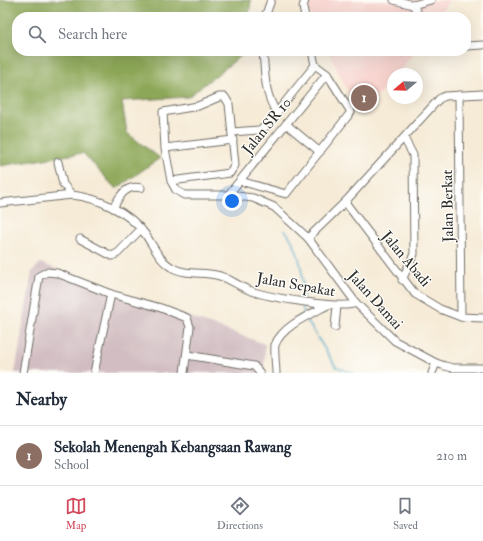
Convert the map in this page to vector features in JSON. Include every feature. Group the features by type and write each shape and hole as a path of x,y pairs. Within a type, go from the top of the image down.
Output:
{"street":[{"path":"267,12 271,0"},
{"path":"304,12 303,7 305,0"},
{"path":"394,0 416,4 431,0"},
{"path":"416,4 418,12"},
{"path":"471,46 483,45"},
{"path":"263,56 266,92 277,113"},
{"path":"240,181 286,194 351,114 327,74 315,65 313,56"},
{"path":"232,132 262,129 277,113 315,65"},
{"name":"Jalan SR 10","path":"228,195 327,74"},
{"path":"308,238 345,202 439,99 445,96 483,94"},
{"name":"Jalan Berkat","path":"459,95 461,317"},
{"path":"219,96 225,97 229,101 232,132 235,165 230,173 171,181 165,148 163,112 198,106 219,96"},
{"path":"286,124 320,152"},
{"path":"402,280 414,254 413,155 404,138"},
{"path":"165,148 233,140"},
{"path":"58,162 61,179 72,195"},
{"name":"Jalan Damai","path":"171,181 176,190 184,195 228,195 253,198 274,208 308,238 356,303 395,341 436,363 453,368 483,368"},
{"path":"113,208 120,197 129,188 135,186 140,188"},
{"name":"Jalan Sepakat","path":"0,203 72,195 82,196 113,208 129,218 141,229 164,262 173,268 193,273 217,275 250,291 328,305 351,306 356,303"},
{"name":"Jalan Abadi","path":"345,202 402,280 415,294 440,309 461,317 483,318"},
{"path":"80,239 112,256 118,253 141,229"},
{"path":"23,373 39,276 47,272 57,273 111,294 161,308 187,318 190,327 184,373"},
{"path":"94,373 111,294"},
{"path":"276,373 274,347 276,342 291,325 328,305"},
{"path":"335,327 337,305"},
{"path":"187,355 254,366 260,373"},
{"path":"432,373 436,363"}],"shaded area":[{"path":"309,0 449,0 441,12 309,12 307,7"},
{"path":"330,56 411,56 402,68 387,68 387,86 360,116"},
{"path":"40,263 265,344 264,373 15,373 32,272"}],"green space":[{"path":"0,0 251,0 250,12 12,12 12,56 241,56 188,97 122,101 127,133 160,158 116,189 83,153 0,166"}],"waterway":[{"path":"285,230 298,254 302,272 303,299"},
{"path":"302,303 304,315"},
{"path":"306,319 336,367 354,373"}],"place":[{"name":"Sekolah Menengah Kebangsaan Rawang","path":"364,98"}]}
